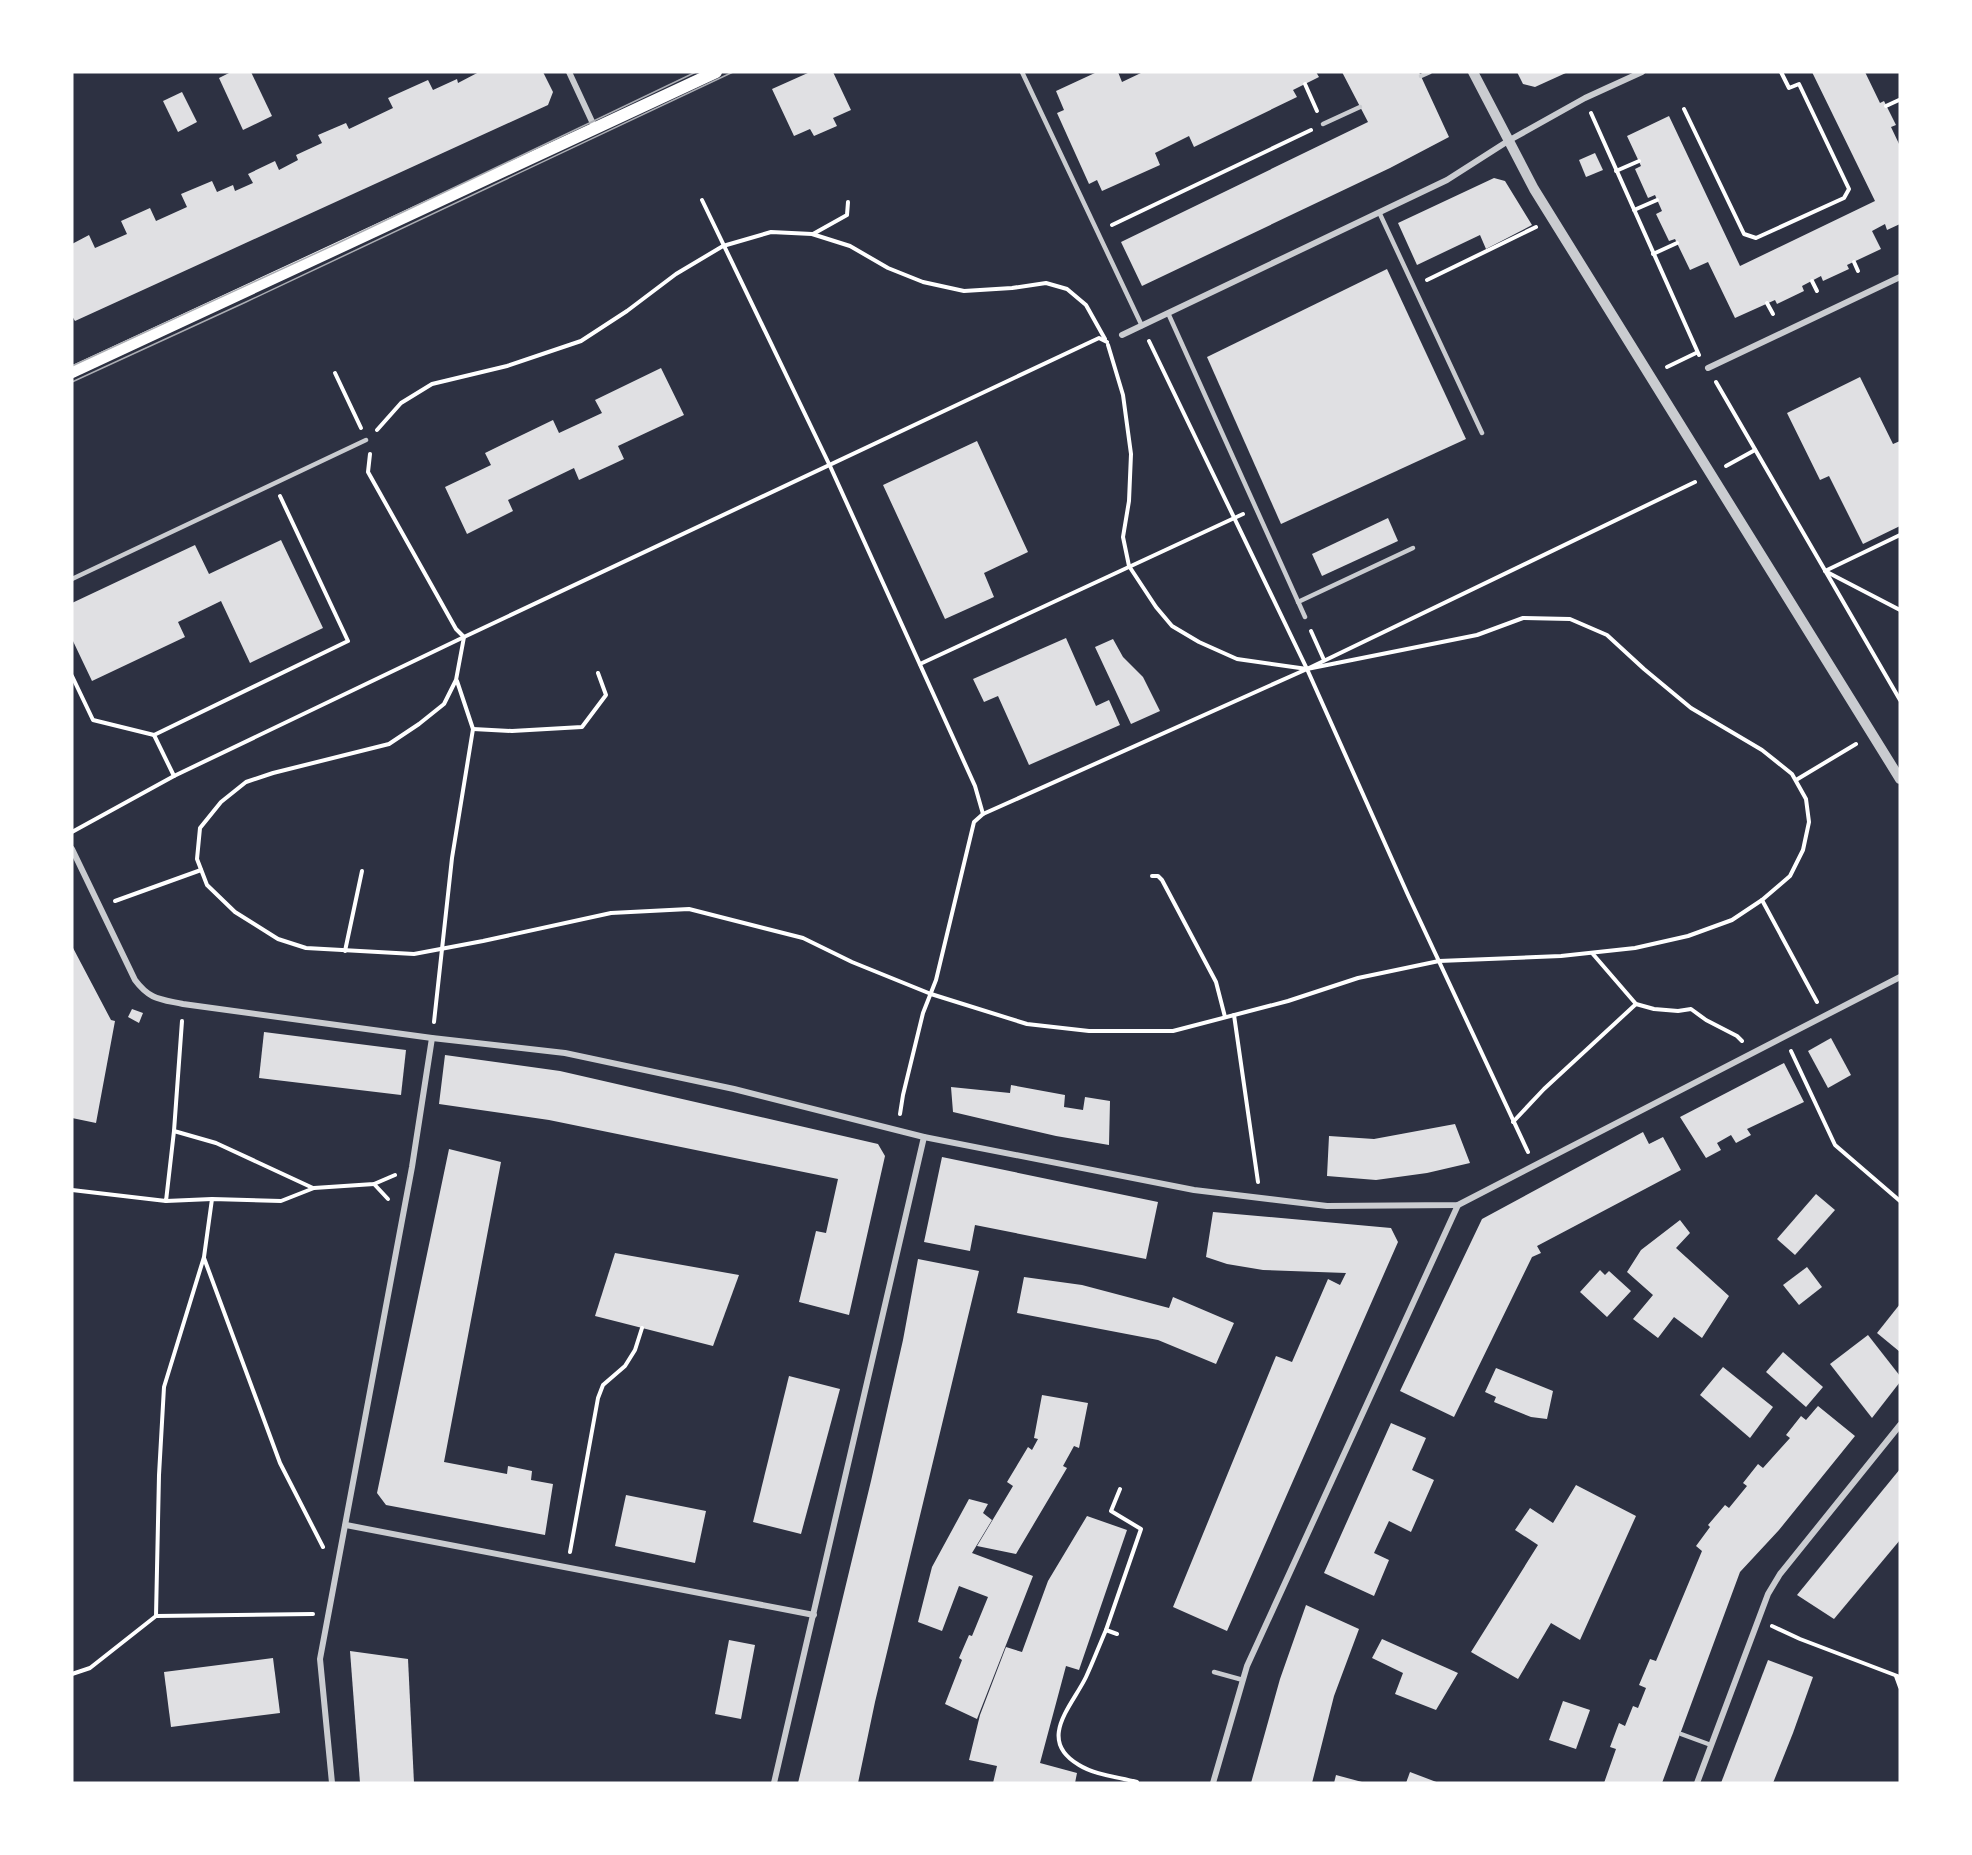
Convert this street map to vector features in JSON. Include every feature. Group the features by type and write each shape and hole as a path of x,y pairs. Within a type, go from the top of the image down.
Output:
{"main road":[{"path":"72,372 716,72"}],"street":[{"path":"569,72 595,128"},
{"path":"1473,72 1534,189 1872,734 1896,762 1900,779"},
{"path":"1122,335 1447,180 1508,141 1585,98 1642,72"},
{"path":"1708,368 1900,277"},
{"path":"72,849 135,980 144,992 154,998 183,1004 432,1038 566,1053 734,1089 924,1137 1194,1190 1327,1206 1458,1205 1900,977"},
{"path":"332,1783 320,1659 412,1167 432,1038"},
{"path":"774,1783 924,1137"},
{"path":"1213,1783 1247,1666 1458,1205"},
{"path":"1697,1783 1768,1594 1780,1574 1900,1425"},
{"path":"346,1525 814,1615"}],"lane":[{"path":"1022,72 1142,326"},
{"path":"1421,76 1430,72"},
{"path":"1323,124 1360,107"},
{"path":"1379,212 1482,433"},
{"path":"1168,313 1305,617"},
{"path":"72,579 366,440"},
{"path":"1298,602 1413,548"},
{"path":"1214,1672 1243,1680"},
{"path":"1681,1734 1711,1745"}],"path":[{"path":"1684,109 1744,234 1756,238 1844,198 1849,189 1798,84 1789,88 1781,72"},
{"path":"1097,232 1323,124 1305,84"},
{"path":"1585,98 1696,353 1708,368 1900,700"},
{"path":"1886,106 1899,100"},
{"path":"1616,171 1639,161"},
{"path":"702,200 830,466 975,786 983,814"},
{"path":"1634,210 1657,200"},
{"path":"812,234 848,215 848,202"},
{"path":"1414,286 1553,218"},
{"path":"771,232 812,234 850,246 888,268 923,282 964,291 1046,283 1067,289 1086,305 1107,342 1123,395 1131,454 1129,501 1123,537 1130,566 1156,607 1172,626 1199,642 1237,660 1307,669 1477,635 1523,618 1570,619 1607,635 1691,708 1762,750 1792,774 1806,798 1809,822 1803,850 1790,876 1762,900 1732,920 1688,936 1635,948 1561,956 1439,961 1358,978 1288,1001 1173,1031 1089,1031 1027,1024 931,994 852,962 803,938 689,909 611,913 414,954 306,948 278,939 236,912 207,885 197,859 200,828 221,802 246,782 389,744 419,724 444,704 456,680 464,637 456,629 368,472 374,433 401,403 432,384 507,366 581,341 627,311 676,274 723,246 771,232"},
{"path":"1653,254 1677,243"},
{"path":"1854,262 1858,271"},
{"path":"1812,281 1817,291"},
{"path":"1767,303 1773,314"},
{"path":"1142,326 1307,669 1415,909 1535,1166"},
{"path":"1107,342 1122,335"},
{"path":"72,832 174,776 464,637 1099,338 1107,342"},
{"path":"1651,377 1696,353"},
{"path":"335,373 371,450"},
{"path":"903,1095 924,1013 936,980 974,822 983,814 1307,669 1712,474 1755,450"},
{"path":"72,676 93,720 153,735 348,641 275,485"},
{"path":"920,664 1256,508"},
{"path":"1824,571 1900,535"},
{"path":"1824,571 1900,610"},
{"path":"1305,617 1324,660"},
{"path":"472,729 512,731 582,727 606,695 598,673"},
{"path":"432,1038 452,858 472,729 456,680"},
{"path":"1795,780 1872,734"},
{"path":"153,735 174,776"},
{"path":"100,907 201,870"},
{"path":"345,951 362,871"},
{"path":"1152,876 1158,876 1162,880 1216,982 1225,1017"},
{"path":"1762,900 1825,1016"},
{"path":"1592,952 1636,1004 1654,1009 1678,1011 1691,1009 1706,1020 1737,1036 1744,1043"},
{"path":"166,1201 174,1131 183,1004"},
{"path":"1513,1122 1544,1089 1636,1004"},
{"path":"1234,1015 1261,1198"},
{"path":"1784,1037 1835,1144 1900,1201"},
{"path":"174,1131 216,1143 314,1188"},
{"path":"72,1190 166,1201 212,1199 281,1202 314,1188 374,1184"},
{"path":"156,1616 159,1475 164,1387 204,1257 212,1199"},
{"path":"204,1257 280,1463 336,1574"},
{"path":"573,1539 598,1398 603,1385 625,1366 635,1350 642,1328"},
{"path":"1120,1489 1111,1511 1141,1529 1106,1630 1085,1678 1059,1724 1058,1735 1060,1745 1068,1757 1078,1764 1088,1769 1137,1782"},
{"path":"72,1674 90,1668 156,1616 257,1616 300,1613"},
{"path":"1758,1619 1800,1639 1898,1676 1900,1686"},
{"path":"1106,1630 1118,1634"}],"building":[{"path":"231,72 251,72 272,116 243,130 219,78"},
{"path":"479,72 543,72 553,92 548,105 75,321 72,316 72,244 89,235 95,248 127,234 121,221 150,208 156,221 187,207 181,194 212,181 217,192 233,185 235,191 253,183 248,174 275,161 279,170 298,160 296,155 322,143 318,135 346,123 349,129 393,108 388,98 428,80 433,90 457,79 458,83"},
{"path":"810,72 833,72 851,110 833,118 837,126 814,136 810,129 794,136 772,89"},
{"path":"1097,72 1118,72 1122,82 1143,72 1316,72 1319,77 1293,90 1297,97 1194,147 1189,136 1155,153 1160,165 1102,191 1097,180 1089,184 1057,113 1064,110 1056,91"},
{"path":"1342,72 1419,72 1449,137 1390,168 1142,286 1121,242 1368,122"},
{"path":"1517,72 1568,72 1535,87 1523,84"},
{"path":"1812,72 1865,72 1880,103 1884,101 1896,125 1891,127 1900,146 1900,224 1887,230 1885,224 1872,231 1881,249 1847,265 1849,269 1823,281 1821,276 1802,286 1804,291 1777,304 1775,300 1735,318 1708,262 1690,270 1675,239 1669,241 1656,214 1662,211 1655,195 1648,198 1635,169 1641,166 1627,136 1669,116 1740,266 1875,201"},
{"path":"182,92 197,122 178,132 163,101"},
{"path":"1595,153 1603,170 1586,177 1579,160"},
{"path":"1494,178 1505,181 1532,225 1486,249 1480,235 1417,265 1398,223"},
{"path":"1387,269 1466,439 1281,524 1207,357"},
{"path":"661,368 684,415 618,446 624,459 579,480 574,468 508,500 513,511 467,534 445,487 491,465 485,453 553,420 559,433 602,413 595,400"},
{"path":"1860,377 1893,444 1900,441 1900,526 1863,544 1829,476 1820,480 1787,413"},
{"path":"977,441 1028,552 984,573 994,597 945,619 883,485"},
{"path":"1388,518 1398,541 1322,576 1312,554"},
{"path":"281,540 323,628 250,663 221,601 178,622 185,637 92,681 72,639 72,603 195,545 209,574"},
{"path":"1066,638 1096,706 1109,700 1120,725 1029,765 998,696 984,702 973,679"},
{"path":"1113,639 1123,657 1143,677 1160,711 1131,724 1095,647"},
{"path":"72,946 111,1020 115,1021 96,1123 72,1118"},
{"path":"132,1009 143,1013 139,1023 128,1017"},
{"path":"264,1032 406,1050 401,1095 259,1078"},
{"path":"1831,1038 1851,1075 1828,1088 1808,1051"},
{"path":"445,1055 560,1071 878,1144 885,1156 849,1315 799,1302 816,1231 826,1233 838,1179 549,1120 439,1104"},
{"path":"1784,1063 1804,1102 1747,1129 1751,1135 1736,1143 1731,1135 1717,1143 1721,1150 1706,1158 1680,1117"},
{"path":"1011,1085 1065,1095 1064,1107 1083,1110 1085,1097 1110,1101 1109,1145 1056,1136 953,1112 951,1087 1010,1093"},
{"path":"1455,1124 1470,1163 1427,1173 1376,1180 1327,1176 1329,1136 1374,1139"},
{"path":"1643,1132 1649,1144 1663,1137 1681,1170 1537,1246 1541,1253 1532,1257 1454,1417 1400,1391 1482,1219"},
{"path":"449,1149 501,1162 444,1462 507,1474 508,1466 532,1471 531,1480 553,1484 545,1535 386,1505 377,1493"},
{"path":"942,1157 1158,1202 1146,1259 975,1225 970,1251 924,1242"},
{"path":"1816,1194 1835,1210 1795,1255 1777,1239"},
{"path":"1213,1212 1391,1228 1398,1242 1227,1631 1173,1607 1276,1356 1292,1362 1328,1279 1340,1285 1346,1273 1263,1270 1227,1264 1206,1257"},
{"path":"1680,1220 1690,1233 1676,1248 1729,1296 1702,1338 1674,1317 1658,1338 1633,1319 1653,1295 1627,1272 1641,1250"},
{"path":"615,1253 739,1275 713,1346 595,1316"},
{"path":"918,1259 979,1271 875,1702 858,1783 798,1783 871,1481 903,1340"},
{"path":"1807,1267 1822,1287 1799,1305 1783,1285"},
{"path":"1600,1270 1605,1275 1609,1271 1631,1291 1607,1317 1580,1292"},
{"path":"1024,1277 1082,1285 1169,1308 1173,1297 1234,1323 1216,1364 1158,1340 1017,1313"},
{"path":"1900,1304 1900,1352 1877,1333"},
{"path":"1868,1335 1900,1376 1900,1382 1872,1418 1830,1364"},
{"path":"1783,1352 1823,1387 1806,1407 1766,1372"},
{"path":"1723,1367 1773,1407 1750,1438 1700,1395"},
{"path":"1496,1368 1553,1391 1547,1419 1531,1417 1494,1402 1496,1397 1485,1392"},
{"path":"789,1376 840,1389 801,1534 753,1522"},
{"path":"1042,1395 1088,1403 1079,1448 1074,1446 1063,1466 1067,1468 1016,1554 977,1546 1013,1486 1007,1482 1028,1447 1032,1450 1038,1439 1034,1438"},
{"path":"1818,1406 1855,1436 1779,1530 1740,1572 1662,1783 1604,1783 1616,1749 1610,1747 1619,1723 1625,1726 1633,1706 1638,1708 1646,1688 1639,1685 1650,1659 1656,1661 1702,1551 1696,1546 1710,1527 1708,1525 1725,1505 1729,1508 1747,1486 1743,1483 1758,1464 1763,1468 1790,1438 1786,1435 1801,1416 1806,1420"},
{"path":"1391,1423 1426,1438 1412,1470 1434,1480 1411,1532 1389,1521 1374,1553 1389,1560 1374,1596 1324,1573"},
{"path":"1900,1469 1900,1540 1834,1619 1797,1595"},
{"path":"1576,1485 1636,1516 1580,1640 1551,1623 1518,1679 1471,1652 1538,1545 1515,1530 1530,1508 1553,1523"},
{"path":"626,1495 706,1511 695,1563 615,1546"},
{"path":"969,1499 988,1504 983,1513 992,1520 972,1553 1033,1576 977,1719 945,1704 962,1660 959,1658 969,1635 972,1636 988,1597 959,1586 942,1631 918,1622 932,1567"},
{"path":"1087,1516 1127,1530 1079,1670 1066,1666 1040,1763 1077,1773 1075,1783 993,1783 997,1766 969,1760 980,1715 1006,1647 1022,1652 1048,1581"},
{"path":"1306,1605 1359,1629 1334,1696 1312,1783 1251,1783 1280,1679"},
{"path":"1382,1639 1458,1673 1436,1710 1395,1694 1403,1673 1372,1658"},
{"path":"729,1640 755,1645 741,1719 715,1714"},
{"path":"350,1651 408,1659 414,1783 360,1783"},
{"path":"273,1658 280,1713 171,1727 164,1672"},
{"path":"1768,1660 1813,1677 1793,1733 1773,1783 1721,1783"},
{"path":"1563,1701 1590,1710 1576,1749 1549,1740"},
{"path":"1410,1772 1439,1783 1406,1783"},
{"path":"1336,1775 1362,1782 1362,1783 1334,1783"}],"tram line":[{"path":"72,366 336,244 696,72"},
{"path":"72,382 733,72"}]}
